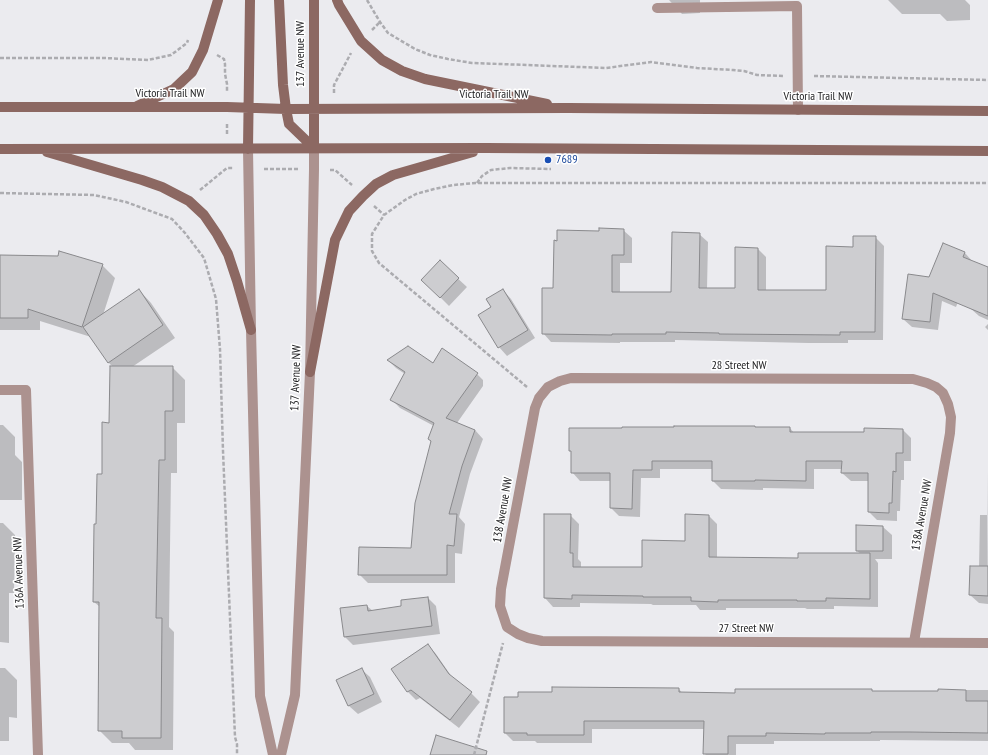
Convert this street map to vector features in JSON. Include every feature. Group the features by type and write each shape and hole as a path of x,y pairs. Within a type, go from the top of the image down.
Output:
{"main road":[{"path":"135,107 174,89 192,72 203,50 218,0"},
{"path":"248,149 250,0"},
{"path":"279,0 283,85 289,124 314,148"},
{"name":"137 Avenue NW","path":"314,0 314,148"},
{"path":"337,0 339,6 361,41 382,60 402,71 425,79 568,108"},
{"name":"Victoria Trail NW","path":"0,107 227,107 286,109 568,108 988,111"},
{"path":"310,372 334,240 349,211 376,184 392,175 485,148"},
{"path":"0,149 485,148 988,151"},
{"path":"35,149 142,180 162,187 189,201 204,215 228,254 251,330"}],"street":[{"path":"657,8 797,6 798,110"},
{"name":"137 Avenue NW","path":"281,755 295,695 310,372 314,148"},
{"path":"248,149 260,696 273,755"},
{"name":"28 Street NW","path":"539,398 548,387 560,381 571,378 913,379 927,383 943,392"},
{"name":"136A Avenue NW","path":"0,390 26,390 38,755"},
{"name":"138A Avenue NW","path":"914,642 950,433 951,418 948,404 943,392"},
{"name":"138 Avenue NW","path":"507,627 500,606 501,589 535,408 539,398"},
{"name":"27 Street NW","path":"507,627 518,634 542,641 988,643"}],"path":[{"path":"367,0 388,33 416,49 430,55 448,59 500,64 606,68 652,62 698,68 744,71 757,75 770,76 988,80"},
{"path":"368,33 380,22"},
{"path":"0,58 104,58 148,60 172,55 187,43"},
{"path":"334,108 334,85 352,52"},
{"path":"213,53 224,59 225,64 227,84 226,168"},
{"path":"334,149 334,170"},
{"path":"196,193 226,168 334,170 356,188"},
{"path":"476,183 482,176 491,170 510,168 551,170"},
{"path":"539,398 379,263 372,252 372,234 384,215 404,200 416,194 453,185 476,183 988,183"},
{"path":"0,193 94,195 126,202 172,219 204,258 216,299 220,349 222,451 235,737 238,744 237,755"},
{"path":"371,203 384,215"},
{"path":"474,755 507,627"}],"building":[{"path":"599,228 624,229 624,255 612,255 612,292 671,292 672,232 700,233 699,288 735,288 735,247 758,248 758,290 826,290 826,246 853,247 853,236 876,236 875,332 840,332 840,335 666,332 666,334 612,335 542,334 542,288 553,288 554,240 557,241 557,230 599,231"},
{"path":"943,243 965,252 963,257 988,267 988,316 933,293 930,322 902,319 908,274 929,277"},
{"path":"59,251 103,264 82,327 28,309 28,318 0,318 0,255 58,256"},
{"path":"440,260 459,278 440,298 421,280"},
{"path":"139,289 163,325 108,363 83,327"},
{"path":"503,289 528,330 498,348 478,315 491,307 486,299"},
{"path":"408,346 433,363 442,348 478,373 446,418 475,430 462,466 449,514 457,514 454,546 447,545 447,575 358,575 359,547 411,548 415,503 431,441 428,439 434,423 390,400 405,372 387,360"},
{"path":"110,366 173,366 173,411 165,411 165,460 159,460 156,618 162,618 161,738 122,738 122,731 98,731 99,602 93,602 94,524 96,524 97,474 102,474 102,422 109,423"},
{"path":"674,426 790,427 790,432 864,432 864,428 903,429 903,453 896,453 896,472 893,471 892,503 889,503 889,513 868,512 868,473 841,473 842,461 806,461 806,481 712,481 712,461 652,461 652,470 633,470 632,509 610,508 610,473 571,473 569,428"},
{"path":"544,514 571,514 570,553 573,553 573,567 642,567 642,540 685,541 685,514 709,515 709,557 798,558 798,553 870,553 870,599 826,598 826,601 718,600 718,602 691,601 691,597 572,595 572,599 544,598"},
{"path":"856,525 883,526 883,551 856,551"},
{"path":"970,566 988,566 988,596 969,595"},
{"path":"428,597 432,626 344,637 340,608 367,605 368,611 401,606 401,600"},
{"path":"428,644 449,674 472,692 450,720 411,690 407,692 391,669"},
{"path":"362,668 374,694 348,706 336,680"},
{"path":"552,687 679,688 679,692 735,693 735,689 872,689 872,691 938,691 938,689 966,690 966,701 988,701 988,733 766,733 766,736 728,736 728,754 703,754 704,721 584,721 584,735 527,735 527,733 504,733 504,697 518,697 518,692 552,692"},
{"path":"436,735 487,751 486,755 430,755"}],"place":[{"name":"7689","path":"548,160"}]}
